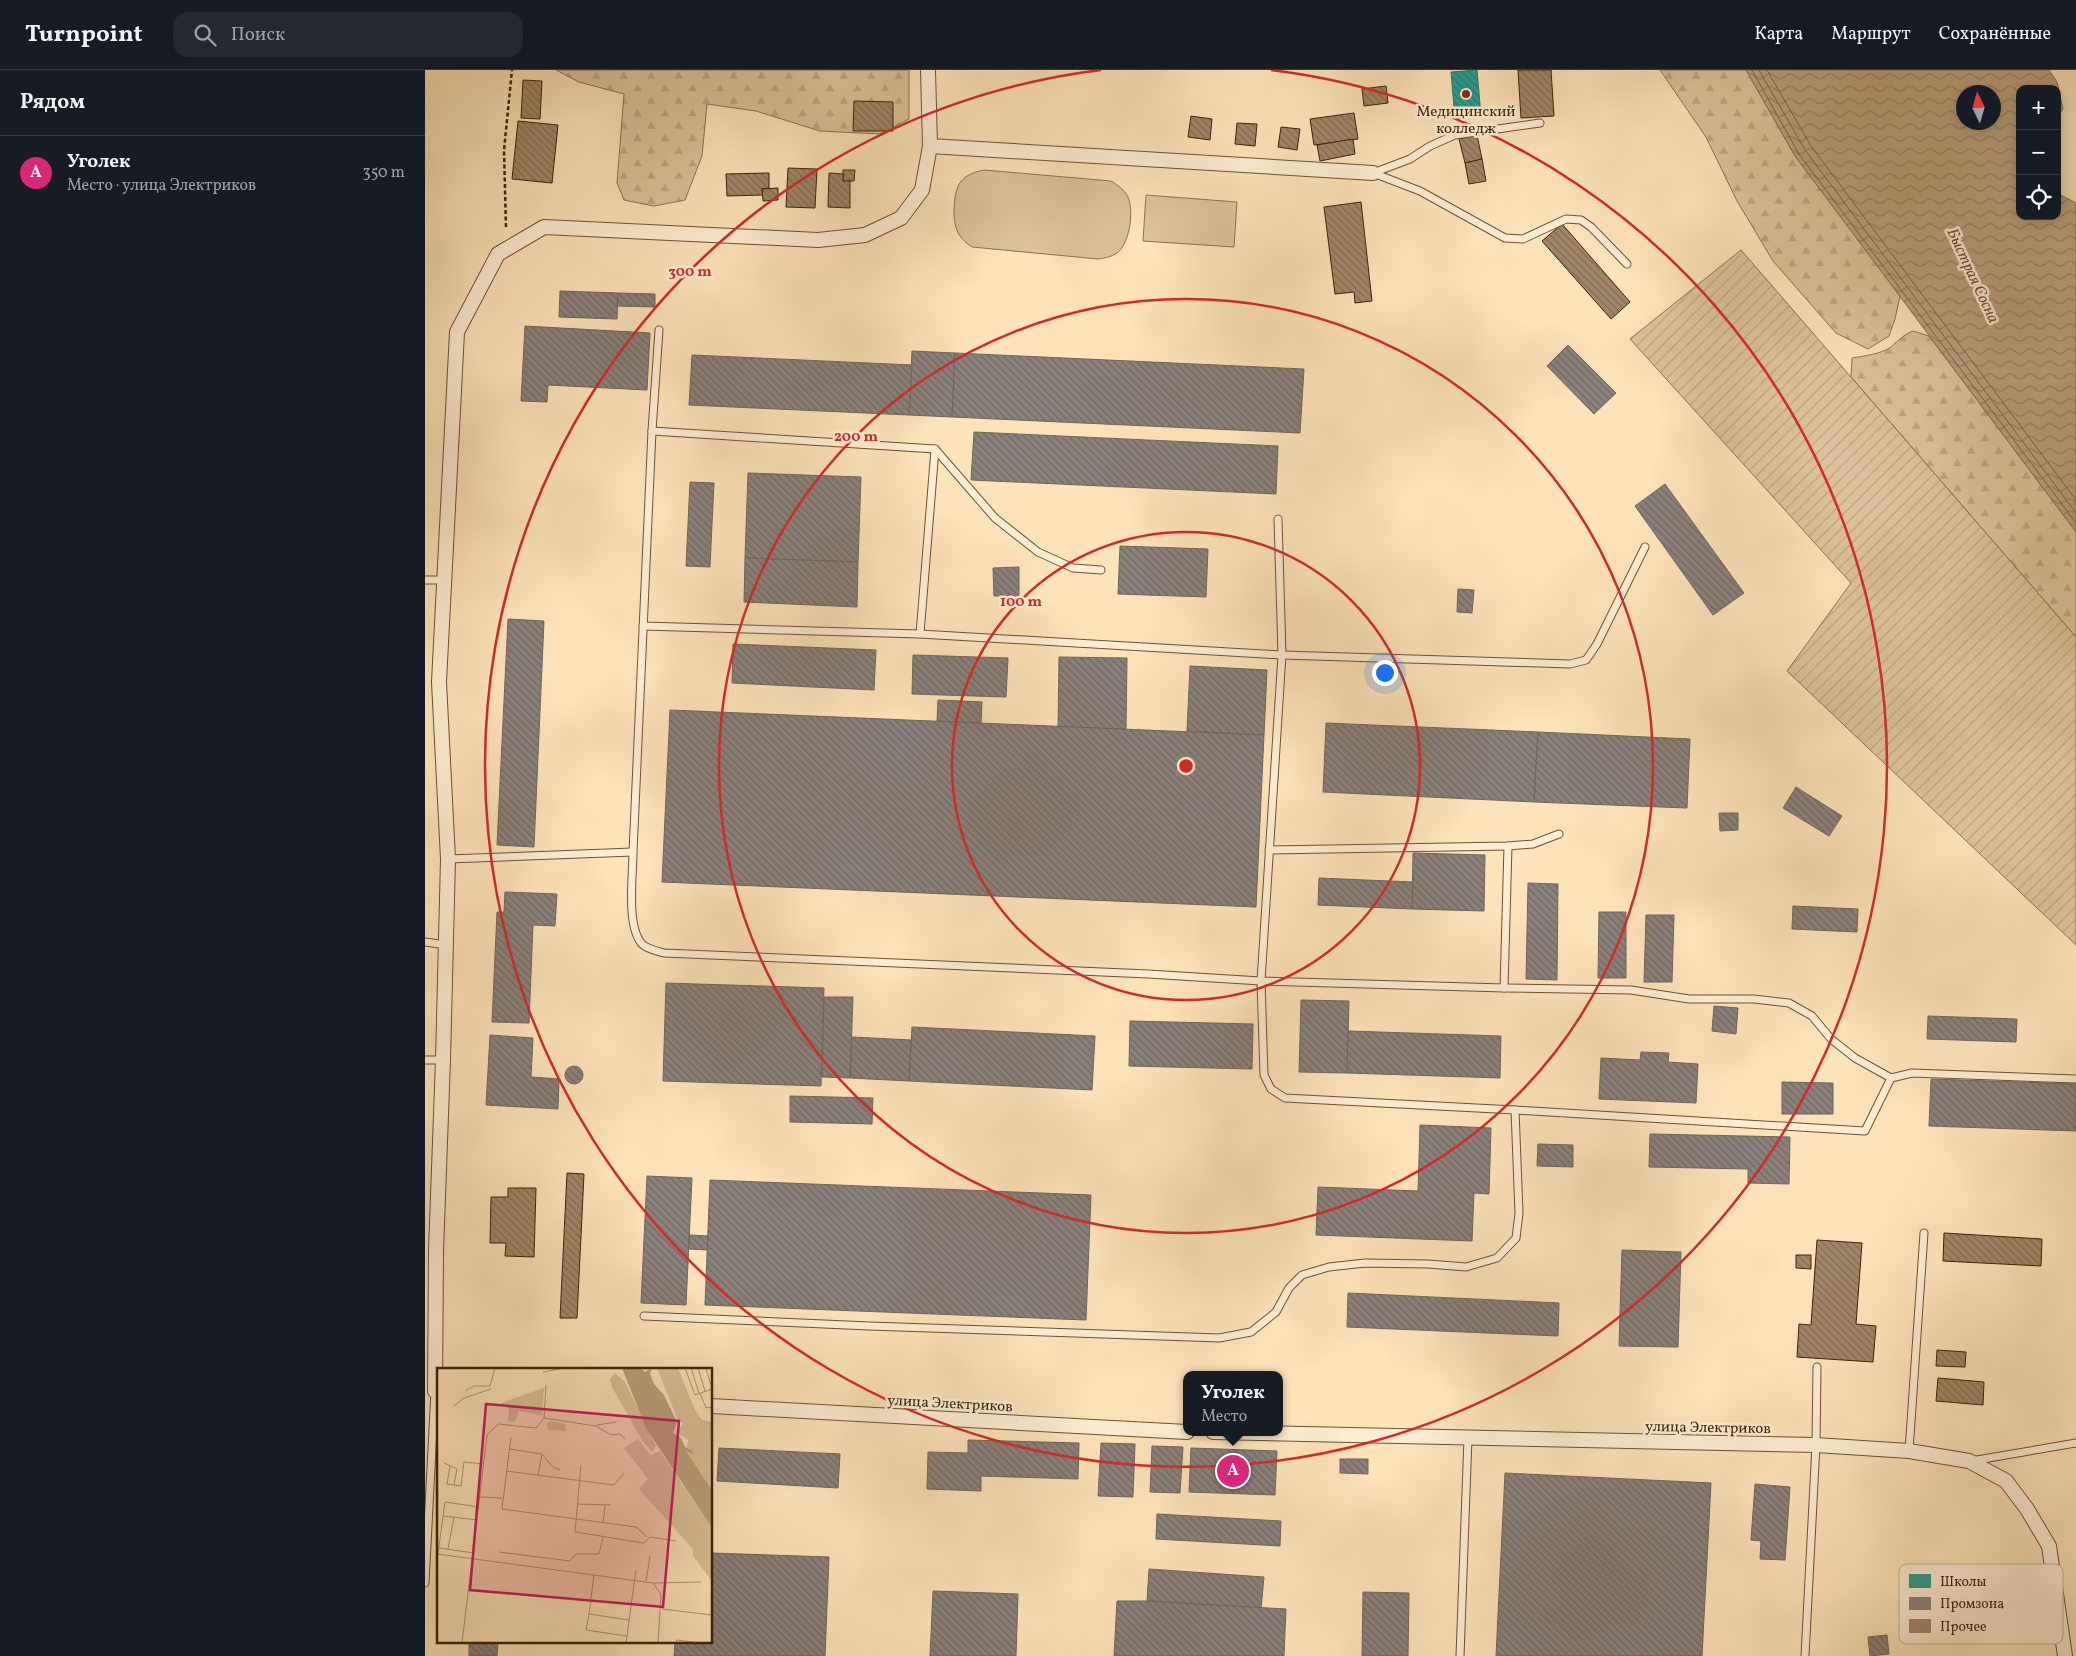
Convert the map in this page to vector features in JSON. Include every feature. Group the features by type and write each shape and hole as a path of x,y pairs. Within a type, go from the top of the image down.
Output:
{"street":[{"path":"433,1391 431,1336 443,1060 448,858 439,682 457,332 498,254 544,227 818,240 865,235 901,218 922,190 930,146 928,70"},
{"path":"930,146 1373,173"},
{"name":"улица Электриков","path":"713,1406 1183,1432"},
{"name":"улица Электриков","path":"1283,1434 1816,1445 1909,1451 1969,1461 2006,1481 2027,1509 2049,1546 2052,1564"},
{"name":"улица Электриков","path":"2063,1642 2065,1656"}],"lane":[{"path":"1373,173 1410,158 1430,146 1455,135 1540,123"},
{"path":"1373,173 1420,191 1505,238 1523,240 1567,219 1581,220 1591,227 1627,264"},
{"path":"659,330 633,852 635,933 643,946 664,954 1261,980 1631,990 1689,999 1753,999 1789,1003 1812,1016 1831,1039 1855,1058 1891,1078 1912,1073 2076,1079"},
{"path":"653,431 935,449 995,518 1038,552 1073,568 1101,570"},
{"path":"919,634 935,449"},
{"path":"1278,519 1282,655 1261,980 1264,1075 1271,1089 1285,1098 1865,1132 1891,1078"},
{"path":"643,626 919,634 1282,655 1570,664 1586,660 1597,644 1645,547"},
{"path":"425,580 444,580"},
{"path":"1269,850 1508,846 1533,844 1559,834"},
{"path":"1504,988 1508,846"},
{"path":"448,858 633,852"},
{"path":"425,942 446,944"},
{"path":"425,1060 443,1060"},
{"path":"644,1316 888,1327 1219,1338 1251,1332 1276,1312 1289,1288 1302,1275 1329,1267 1365,1263 1466,1267 1497,1258 1516,1238 1519,1213 1515,1110"},
{"path":"1909,1451 1924,1233"},
{"path":"1805,1656 1816,1445 1817,1367"},
{"path":"425,1583 433,1391"},
{"path":"1460,1656 1468,1438"},
{"path":"1969,1461 2076,1443"}],"path":[{"path":"506,227 504,150 512,70"}],"green space":[{"path":"556,70 909,70 909,119 880,134 820,131 756,111 707,104 702,156 685,200 654,206 624,200 617,183 624,94 579,82"},
{"path":"1660,70 1746,70 1795,156 1900,296 1889,336 1868,349 1836,333 1773,261 1737,201 1706,137"},
{"path":"984,170 1111,181 1125,192 1130,203 1130,226 1125,242 1117,253 1098,259 972,247 957,231 954,210 956,194 957,188 964,179 969,175"},
{"path":"1146,195 1237,202 1234,247 1143,241"},
{"path":"1741,250 2076,637 2076,945 1787,671 1851,583 1630,339"},
{"path":"1913,331 1929,336 2076,532 2076,637 1851,377 1852,358 1887,349"}],"water":[{"name":"Быстрая Сосна","path":"1746,70 2049,70 2058,85 2016,85 2016,220 2061,220 2061,195 2076,203 2076,532 1795,156"}],"building: Школы":[{"name":"Медицинский колледж","path":"1477,70 1481,116 1455,119 1451,72"}],"building: Промзона":[{"path":"560,291 618,293 617,319 559,317"},
{"path":"618,293 655,294 655,307 617,306"},
{"path":"525,326 650,333 647,390 548,385 547,402 521,401"},
{"path":"1568,345 1616,393 1594,414 1547,366"},
{"path":"912,351 955,353 952,417 909,415"},
{"path":"955,353 1304,369 1300,433 952,417"},
{"path":"692,355 912,365 909,415 689,405"},
{"path":"974,432 1278,446 1276,494 971,480"},
{"path":"748,473 861,477 858,562 745,558"},
{"path":"690,482 714,483 710,567 686,566"},
{"path":"1665,484 1744,593 1713,615 1635,506"},
{"path":"1120,546 1208,549 1206,597 1118,594"},
{"path":"745,558 858,562 857,607 744,602"},
{"path":"1019,567 1019,596 994,596 993,568"},
{"path":"1458,589 1474,590 1472,613 1457,612"},
{"path":"508,619 544,621 534,847 497,845"},
{"path":"733,644 876,650 874,690 732,683"},
{"path":"913,655 1008,658 1006,697 912,694"},
{"path":"1059,657 1127,658 1126,729 1058,727"},
{"path":"1190,666 1267,670 1264,735 1187,731"},
{"path":"938,700 982,702 981,723 937,721"},
{"path":"670,710 1264,735 1256,907 662,882"},
{"path":"1326,723 1538,732 1534,802 1323,792"},
{"path":"1538,732 1690,739 1687,808 1534,802"},
{"path":"1796,787 1842,816 1829,836 1783,808"},
{"path":"1719,813 1738,813 1738,830 1720,831"},
{"path":"1413,853 1485,855 1484,911 1412,909"},
{"path":"1319,878 1413,882 1412,909 1318,905"},
{"path":"1528,883 1558,884 1557,980 1526,979"},
{"path":"505,892 557,894 555,926 533,925 529,1023 492,1022 497,912 504,912"},
{"path":"1793,906 1858,909 1857,932 1792,929"},
{"path":"1599,912 1626,912 1626,978 1598,978"},
{"path":"1646,915 1674,915 1672,982 1644,982"},
{"path":"666,983 824,988 821,1086 663,1081"},
{"path":"824,997 853,997 850,1078 822,1077"},
{"path":"1301,1000 1349,1001 1347,1073 1299,1072"},
{"path":"1714,1006 1738,1008 1736,1034 1712,1031"},
{"path":"1928,1016 2017,1019 2016,1042 1927,1039"},
{"path":"1130,1021 1253,1024 1252,1069 1129,1066"},
{"path":"912,1027 1095,1036 1092,1090 909,1081"},
{"path":"1348,1031 1501,1036 1500,1078 1347,1073"},
{"path":"490,1035 533,1038 531,1077 559,1079 558,1109 486,1105"},
{"path":"852,1037 911,1040 909,1081 850,1078"},
{"path":"1641,1052 1669,1053 1668,1062 1698,1064 1696,1103 1599,1099 1601,1058 1640,1060"},
{"path":"574,1066 580,1069 583,1075 580,1081 574,1084 568,1081 565,1075 568,1069"},
{"path":"1931,1079 2076,1084 2076,1131 1929,1126"},
{"path":"1782,1082 1833,1083 1833,1114 1782,1114"},
{"path":"790,1096 873,1098 872,1124 790,1122"},
{"path":"1420,1125 1491,1128 1489,1194 1474,1193 1472,1241 1316,1235 1318,1187 1418,1191"},
{"path":"1650,1134 1790,1137 1789,1184 1748,1183 1748,1169 1649,1167"},
{"path":"1538,1144 1573,1145 1573,1167 1537,1166"},
{"path":"647,1176 692,1178 686,1305 641,1303"},
{"path":"710,1180 1091,1195 1086,1320 705,1305"},
{"path":"689,1235 708,1236 707,1250 689,1249"},
{"path":"1622,1250 1681,1252 1678,1347 1619,1346"},
{"path":"1348,1293 1559,1303 1558,1336 1347,1327"},
{"path":"968,1440 1079,1443 1078,1479 981,1476 981,1491 927,1489 928,1452 968,1453"},
{"path":"1101,1443 1135,1444 1133,1497 1098,1496"},
{"path":"1152,1446 1183,1447 1180,1493 1150,1492"},
{"path":"719,1448 840,1454 838,1488 717,1481"},
{"path":"1191,1448 1277,1451 1275,1495 1189,1492"},
{"path":"1340,1459 1368,1459 1368,1474 1340,1473"},
{"path":"1505,1473 1711,1483 1702,1656 1496,1656"},
{"path":"1755,1484 1790,1487 1785,1560 1760,1559 1761,1541 1751,1540"},
{"path":"1157,1514 1281,1521 1280,1546 1156,1539"},
{"path":"713,1553 829,1557 825,1656 674,1656 675,1644 713,1644"},
{"path":"1149,1569 1264,1577 1261,1609 1147,1601"},
{"path":"933,1591 1018,1594 1016,1656 930,1656"},
{"path":"1363,1592 1409,1593 1408,1656 1362,1656"},
{"path":"1117,1601 1286,1609 1284,1656 1114,1656"},
{"path":"1887,1635 1889,1654 1870,1656 1868,1637"},
{"path":"469,1644 498,1644 497,1656 469,1656"}],"building: Прочее":[{"path":"1518,70 1551,70 1554,116 1521,118"},
{"path":"523,80 542,81 540,119 521,118"},
{"path":"1386,86 1388,103 1364,106 1362,89"},
{"path":"854,101 893,102 893,131 853,131"},
{"path":"1354,113 1358,139 1314,145 1310,119"},
{"path":"1191,116 1212,119 1210,140 1188,137"},
{"path":"518,121 558,125 552,183 512,179"},
{"path":"1237,123 1257,124 1255,146 1235,144"},
{"path":"1281,127 1300,129 1297,150 1278,147"},
{"path":"1477,135 1482,159 1465,163 1459,139"},
{"path":"1353,139 1355,154 1320,161 1317,145"},
{"path":"1482,159 1486,181 1469,184 1465,163"},
{"path":"788,168 817,169 815,208 786,207"},
{"path":"843,170 855,170 854,181 843,181"},
{"path":"769,173 769,188 762,189 763,195 727,196 726,174"},
{"path":"829,173 843,174 843,181 850,181 850,208 828,207"},
{"path":"778,188 778,200 763,201 762,189"},
{"path":"1361,202 1372,301 1355,303 1354,292 1335,294 1324,207"},
{"path":"1562,224 1630,302 1611,319 1542,241"},
{"path":"567,1173 584,1174 577,1318 560,1318"},
{"path":"508,1188 536,1188 534,1257 505,1256 506,1243 490,1243 491,1197 508,1197"},
{"path":"1944,1233 2042,1239 2041,1266 1943,1261"},
{"path":"1817,1240 1862,1243 1856,1324 1876,1326 1873,1362 1797,1357 1799,1324 1811,1325"},
{"path":"1796,1255 1811,1255 1811,1269 1796,1268"},
{"path":"1937,1350 1966,1352 1965,1367 1936,1366"},
{"path":"1938,1378 1984,1382 1983,1405 1936,1401"}],"place":[{"name":"Медицинский колледж","path":"1466,94"},
{"name":"Уголек","path":"1233,1471"}]}
